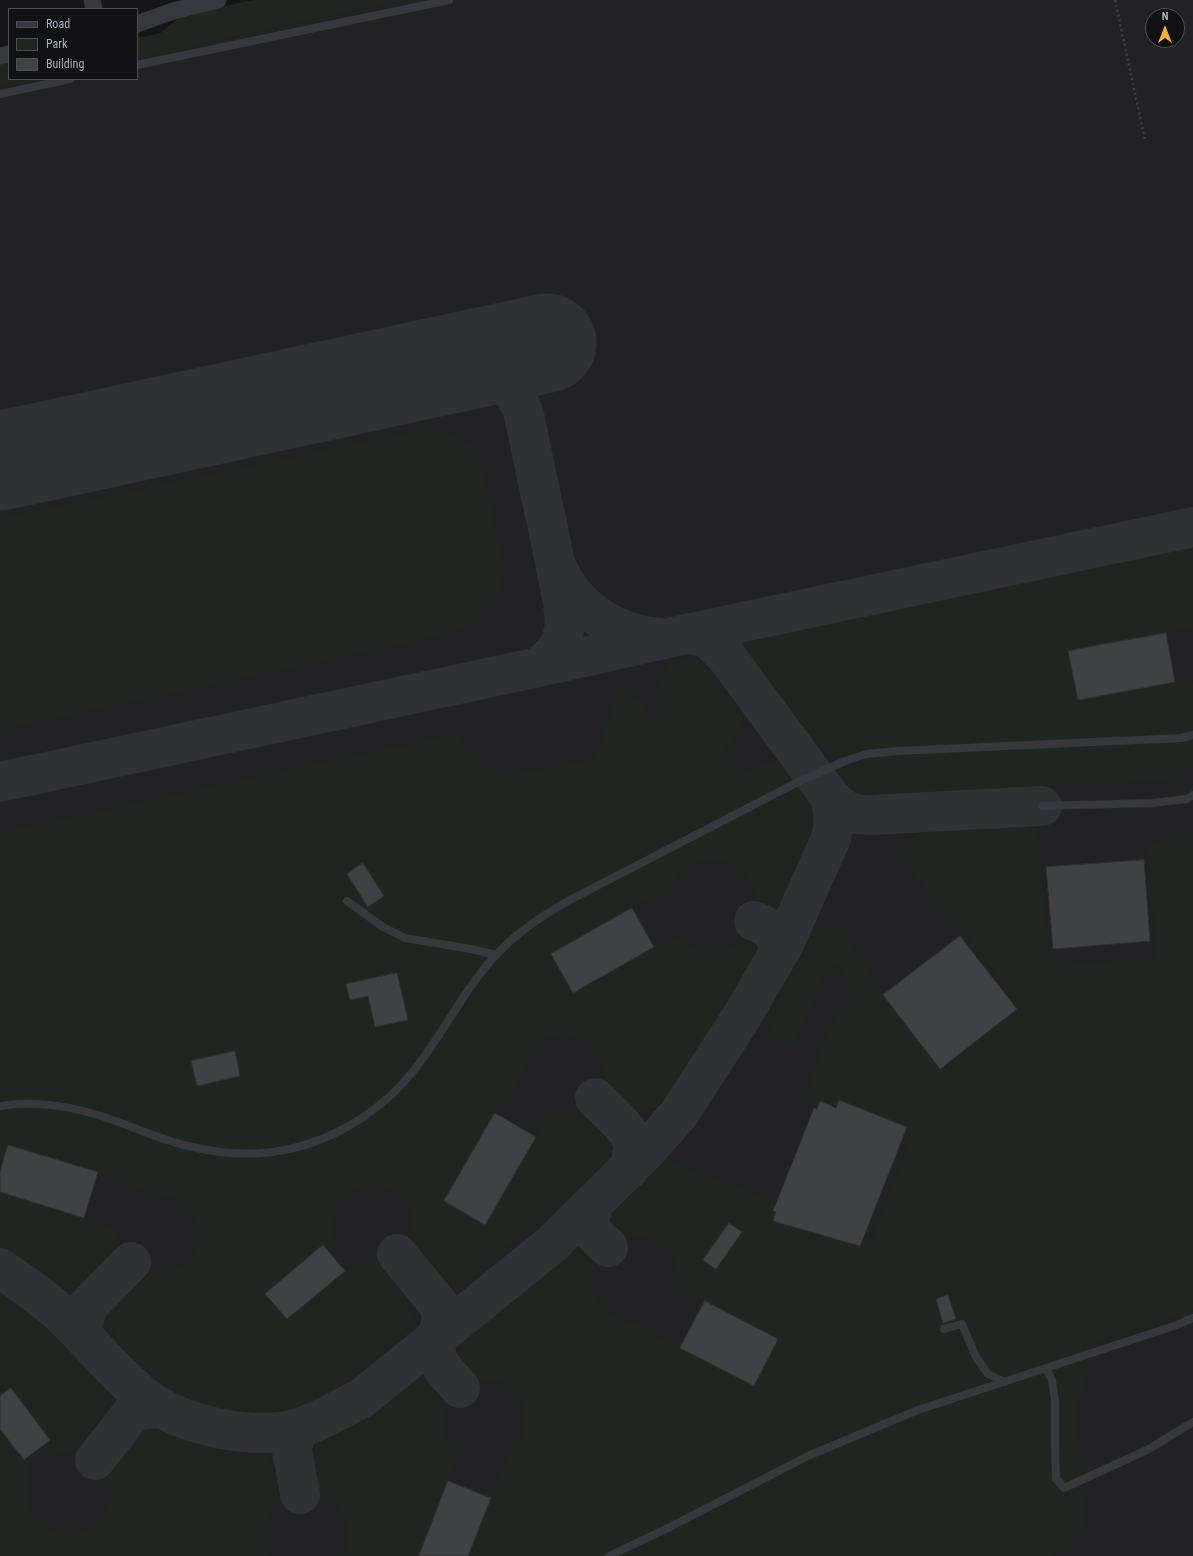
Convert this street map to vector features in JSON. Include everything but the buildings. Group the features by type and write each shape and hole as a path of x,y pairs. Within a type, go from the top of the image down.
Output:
{"street":[{"path":"138,24 173,11 218,0"}],"lane":[{"path":"138,65 449,0"},
{"path":"0,94 65,80"},
{"path":"0,1106 34,1104 64,1107 91,1113 187,1146 224,1153 262,1153 289,1149 317,1141 360,1119 386,1100 409,1076 483,969 509,942 535,920 566,902 796,783 866,754 898,751 1180,738 1193,735"},
{"path":"1042,806 1152,803 1187,799 1193,795"},
{"path":"347,901 383,927 405,938 471,949 496,956"},
{"path":"609,1556 666,1529 810,1455 918,1410 1177,1325 1193,1318"},
{"path":"944,1329 962,1324 976,1357 988,1374 1005,1382"},
{"path":"1046,1368 1052,1380 1055,1401 1056,1479 1064,1488 1147,1450 1193,1422"}],"path":[{"path":"1115,0 1146,140"}],"shaded area":[{"path":"323,0 1193,0 1193,1556 0,1556 0,60 8,80 138,80 138,38"}],"green space":[{"path":"253,0 401,0 138,58 138,38 158,35 182,15"},
{"path":"8,59 8,80 31,80 0,86 0,60"},
{"path":"432,428 450,434 470,445 480,460 504,567 501,587 490,604 474,623 454,633 0,730 0,519"},
{"path":"1173,548 1189,548 1193,551 1193,626 1189,629 1166,633 1175,682 1190,679 1193,683 1193,762 1189,772 1170,780 877,795 863,789 852,781 823,750 751,658 753,644 766,636"},
{"path":"674,659 690,660 706,669 733,700 743,716 737,732 719,755 739,776 755,767 771,763 780,764 791,773 811,799 811,831 783,903 772,908 757,905 755,891 752,884 741,871 725,862 708,860 687,867 661,893 632,908 655,947 680,939 697,948 713,951 729,948 745,937 754,944 755,953 750,968 687,1071 661,1103 645,1113 634,1111 603,1081 603,1069 598,1053 586,1041 578,1037 562,1034 554,1036 540,1043 529,1056 519,1081 495,1113 536,1137 551,1112 568,1114 581,1110 610,1142 611,1152 602,1164 459,1287 443,1285 429,1271 408,1240 411,1217 404,1200 392,1190 375,1185 358,1188 344,1197 335,1212 335,1235 324,1245 345,1271 361,1261 370,1263 379,1262 411,1303 414,1314 414,1323 330,1393 300,1408 272,1413 244,1413 214,1410 186,1402 159,1383 108,1324 108,1314 116,1303 151,1273 169,1272 180,1268 193,1255 199,1239 199,1231 194,1215 183,1202 173,1197 145,1192 98,1172 84,1217 118,1233 121,1248 80,1288 69,1290 58,1284 47,1274 0,1244 0,833 456,734 494,778 595,759 619,690 638,699 646,708 647,718 654,722 676,705 660,687 661,678 664,671"},
{"path":"1025,827 1035,830 1039,838 1050,967 1157,958 1148,847 1167,839 1193,837 1193,1309 1146,1329 1096,1343 1075,1416 1081,1457 1084,1528 1052,1556 342,1556 348,1534 342,1513 330,1500 322,1496 311,1494 309,1453 311,1446 316,1440 343,1427 370,1411 410,1378 416,1376 426,1377 447,1403 443,1418 444,1431 450,1443 460,1455 449,1473 448,1481 491,1498 511,1454 519,1444 522,1437 525,1416 521,1402 512,1390 504,1384 495,1380 475,1380 462,1359 459,1342 462,1336 527,1287 570,1252 580,1251 586,1253 596,1263 593,1274 594,1293 602,1308 609,1314 628,1323 644,1323 659,1339 680,1348 704,1301 677,1293 677,1269 668,1250 650,1239 638,1237 625,1238 616,1222 617,1209 658,1168 665,1165 682,1166 872,1240 910,1142 804,1100 827,1035 848,1000 859,994 840,967 832,962 825,971 799,1035 792,1045 780,1040 771,1031 768,1016 809,939 814,932 820,928 831,926 836,926 937,1066 1019,1006 961,926 908,867 902,854 906,842 915,834","holes":["728,1223 742,1232 716,1269 704,1259"]},
{"path":"0,1290 27,1309 64,1341 104,1385 110,1396 109,1404 105,1411 74,1451 57,1453 50,1441 24,1460 30,1475 27,1486 28,1504 35,1519 48,1530 62,1535 76,1534 90,1529 101,1520 108,1508 111,1492 108,1475 136,1435 145,1427 152,1426 219,1448 234,1451 251,1451 262,1453 270,1459 280,1502 270,1514 265,1527 264,1534 266,1549 269,1556 0,1556"}],"taxiway":[{"path":"468,360 488,370 503,380 514,394 524,414 565,617 561,642 548,659 539,667"},
{"path":"0,782 691,633 1193,527"},
{"path":"558,569 566,584 576,597 600,618 629,632 661,638"},
{"path":"691,633 709,639 726,656 830,797 848,812 871,815 1042,806"},
{"path":"0,1268 56,1309 122,1377 143,1396 159,1407 177,1416 197,1423 241,1432 262,1433 283,1431 310,1424 362,1398 552,1244 646,1151 678,1115 739,1021 783,946 831,838 834,818 830,797"},
{"path":"754,921 765,926 772,932 779,952"},
{"path":"595,1098 623,1126 631,1138 633,1150 629,1169"},
{"path":"593,1205 590,1225 594,1233 608,1247"},
{"path":"397,1254 439,1305 441,1321 438,1336"},
{"path":"85,1338 83,1325 87,1307 131,1262"},
{"path":"435,1338 435,1347 438,1360 441,1366 460,1388"},
{"path":"95,1460 132,1413 139,1410 162,1408"},
{"path":"300,1494 292,1450 295,1435 301,1427"}],"runway":[{"path":"0,461 547,343"}]}
